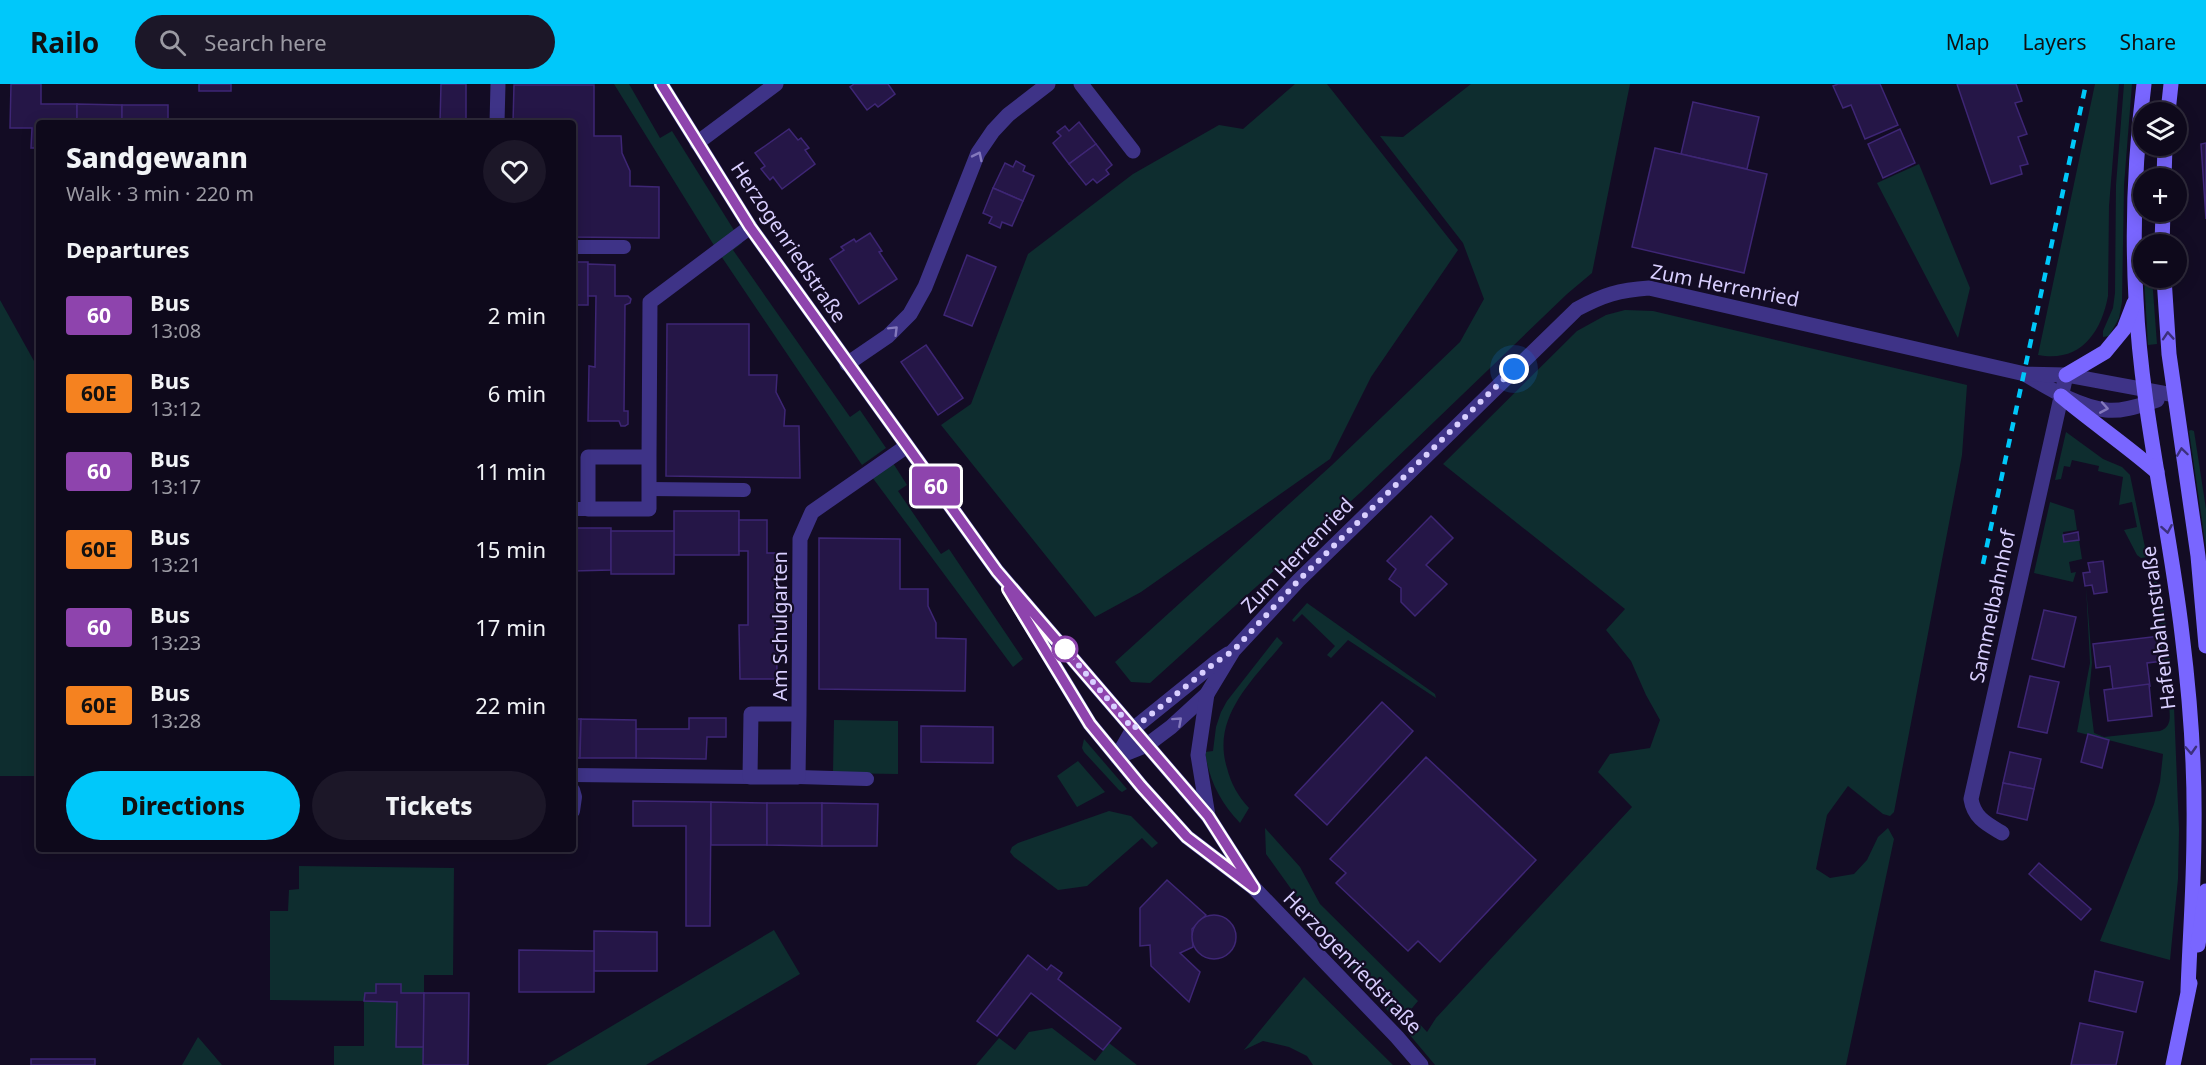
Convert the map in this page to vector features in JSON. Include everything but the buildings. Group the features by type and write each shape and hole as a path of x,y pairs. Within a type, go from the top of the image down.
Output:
{"main road":[{"name":"Hafenbahnstraße","path":"2144,84 2139,124 2134,220 2136,300 2146,396 2172,555 2189,713 2194,828 2188,990"},
{"path":"2169,102 2171,84"},
{"path":"2165,288 2174,395 2198,556 2206,646"},
{"path":"2066,375 2105,352 2124,329 2136,300"},
{"path":"2061,396 2157,472"},
{"name":"Hafenbahnstraße","path":"2173,1065 2205,910 2206,891"}],"street":[{"path":"497,120 498,84"},
{"name":"Herzogenriedstraße","path":"661,84 750,227 997,571 1208,816 1254,888"},
{"path":"697,143 776,84"},
{"path":"847,364 888,336 909,314 926,287 978,153 993,130 1008,115 1048,84"},
{"path":"1081,84 1133,151"},
{"path":"649,457 588,457 581,509 649,509 650,302 750,227"},
{"path":"576,247 624,248"},
{"name":"Zum Herrenried","path":"1117,757 1147,745 1171,727 1207,694 1233,651 1298,581 1577,309 1602,295 1624,289 1649,288 2025,374 2066,375 2146,396 2174,395"},
{"name":"Zum Herrenried","path":"2025,374 2061,396 2106,410 2120,410 2146,396"},
{"name":"Sammelbahnhof","path":"2002,833 1980,820 1972,807 1971,799 2066,375"},
{"name":"Am Schulgarten","path":"798,777 800,539 812,512 906,446"},
{"path":"649,489 744,490"},
{"name":"Herzogenriedstraße","path":"997,571 1090,724 1117,757 1187,837 1254,888 1421,1065"},
{"name":"Zum Herrenried","path":"1117,757 1133,729 1233,651"},
{"path":"1207,694 1198,755 1208,816"},
{"name":"Am Schulgarten","path":"750,777 751,714 799,714"},
{"path":"576,775 867,779"}],"green space":[{"path":"614,84 629,84 660,138 672,131 742,243 733,250 850,417 860,410 886,448 862,465 715,247"},
{"path":"1295,84 1327,84 1458,250 1371,377 1330,459 1141,592 1095,617 941,425 971,404 1028,254 1133,174 1219,125 1243,129"},
{"path":"1471,84 1630,84 1592,273 1567,294 1361,492 1150,683 1131,682 1115,662 1332,465 1460,342 1484,299 1463,243 1380,136 1403,137"},
{"path":"2095,84 2119,84 2109,206 2108,296 2100,322 2086,343 2065,354 2038,355"},
{"path":"2124,84 2132,84 2124,185 2122,302 2119,318 2109,336 2103,337 2103,331 2113,308 2115,293 2116,185"},
{"path":"1919,164 1970,288 1958,338 1877,183"},
{"path":"2145,288 2153,288 2157,344 2148,345"},
{"path":"0,300 36,365 36,776 0,776"},
{"path":"1625,310 1653,311 1967,385 1962,455 1894,812 1890,816 1883,814 1848,786 1827,815 1816,869 1830,878 1854,874 1867,860 1878,837 1888,828 1894,839 1846,1065 1435,1065 1409,1034 1409,1029 1416,1020 1427,1032 1436,1018 1632,807 1598,772 1610,754 1650,748 1660,720 1631,661 1606,630 1625,609 1443,464 1577,331 1606,315"},
{"path":"2189,431 2194,431 2206,509 2206,548"},
{"path":"2066,432 2103,459 2122,467 2130,475 2147,557 2141,558 2137,555 2124,530 2137,527 2132,502 2119,505 2123,477 2098,471 2099,466 2072,460 2070,467 2064,466 2061,479 2055,480"},
{"path":"893,463 907,485 898,491 941,554 949,549 1023,659 1013,667 872,477"},
{"path":"2050,502 2074,510 2077,530 2063,532 2064,542 2079,540 2082,559 2069,562 2071,573 2076,572 2073,582 2034,573"},
{"path":"2156,579 2163,602 2171,666 2164,665 2159,613 2153,584"},
{"path":"2086,586 2092,663 2089,693 2094,733 2104,737 2160,731 2167,727 2170,717 2169,705 2174,707 2179,830 2178,879 2170,960 2100,941 2154,804 2160,782 2163,754 2077,732 2090,663"},
{"path":"1307,603 1435,694 1436,698 1348,640 1331,658 1327,655 1335,646 1302,614 1294,622 1292,620"},
{"path":"1277,637 1283,643 1238,700 1225,732 1224,750 1229,774 1235,790 1249,808 1240,823 1216,790 1205,752 1213,751 1216,727 1227,701"},
{"path":"834,720 898,721 898,774 833,773"},
{"path":"1084,739 1127,789 1122,792 1119,790 1084,752 1082,748"},
{"path":"1078,761 1105,792 1077,807 1057,776"},
{"path":"1109,811 1131,816 1158,843 1152,848 1142,838 1087,886 1058,890 1010,852 1012,847 1018,843"},
{"path":"1265,828 1300,867 1320,904 1418,1001 1403,1019 1400,1021 1394,1018 1332,946 1266,854"},
{"path":"299,866 454,868 453,975 424,975 424,993 401,993 401,984 376,984 376,993 365,993 365,1001 397,1002 396,1047 424,1047 423,1065 334,1065 334,1046 364,1046 364,1001 270,1000 270,911 288,911 289,890 299,889"},
{"path":"774,930 800,974 646,1065 546,1065"},
{"path":"1304,977 1393,1065 1313,1065 1307,1056 1289,1047 1263,1041 1244,1050"},
{"path":"1052,1028 1095,1061 1109,1043 1137,1065 976,1065 999,1038 1015,1050 1029,1032"},
{"path":"198,1037 222,1065 182,1065"}],"railway":[{"path":"1983,564 2086,84"}],"bus line":[{"name":"60","path":"661,84 750,227 997,571 1208,816 1254,888 1187,837 1141,786 1090,724 1008,589"}],"route":[{"path":"1065,649 1133,729 1233,651 1298,581 1514,369"}]}
